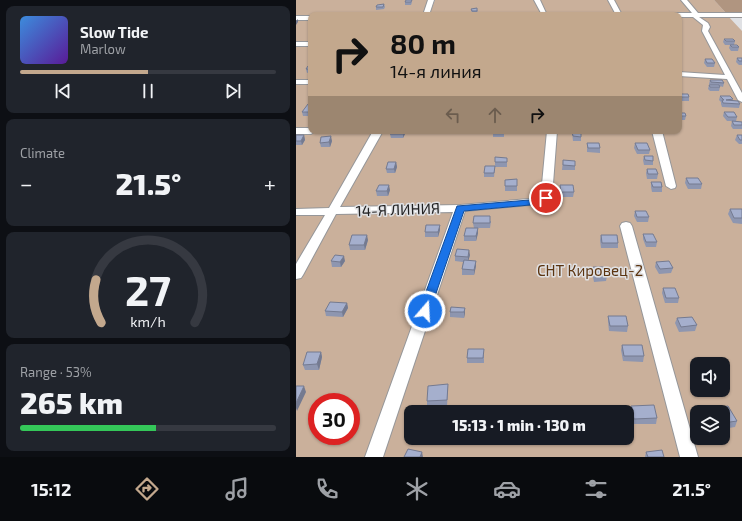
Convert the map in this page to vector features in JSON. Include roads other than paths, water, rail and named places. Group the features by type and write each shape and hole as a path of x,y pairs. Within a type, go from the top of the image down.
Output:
{"street":[{"path":"427,12 431,0"},
{"path":"536,0 543,12"},
{"path":"611,0 617,12"},
{"path":"684,0 696,17 708,27 705,31 728,77 742,100"},
{"path":"682,15 742,14"},
{"path":"296,18 308,18"},
{"path":"296,44 308,44"},
{"path":"682,74 728,77"},
{"path":"296,82 308,82"},
{"path":"296,131 308,131"},
{"path":"296,275 376,134"},
{"name":"14-Я ЛИНИЯ","path":"296,212 331,213 460,208 530,202 546,198 552,134"},
{"path":"658,134 671,186"},
{"path":"374,457 460,208"},
{"path":"626,226 688,457"}],"park label":[{"name":"СНТ Кировец-2","path":"590,271"}]}
